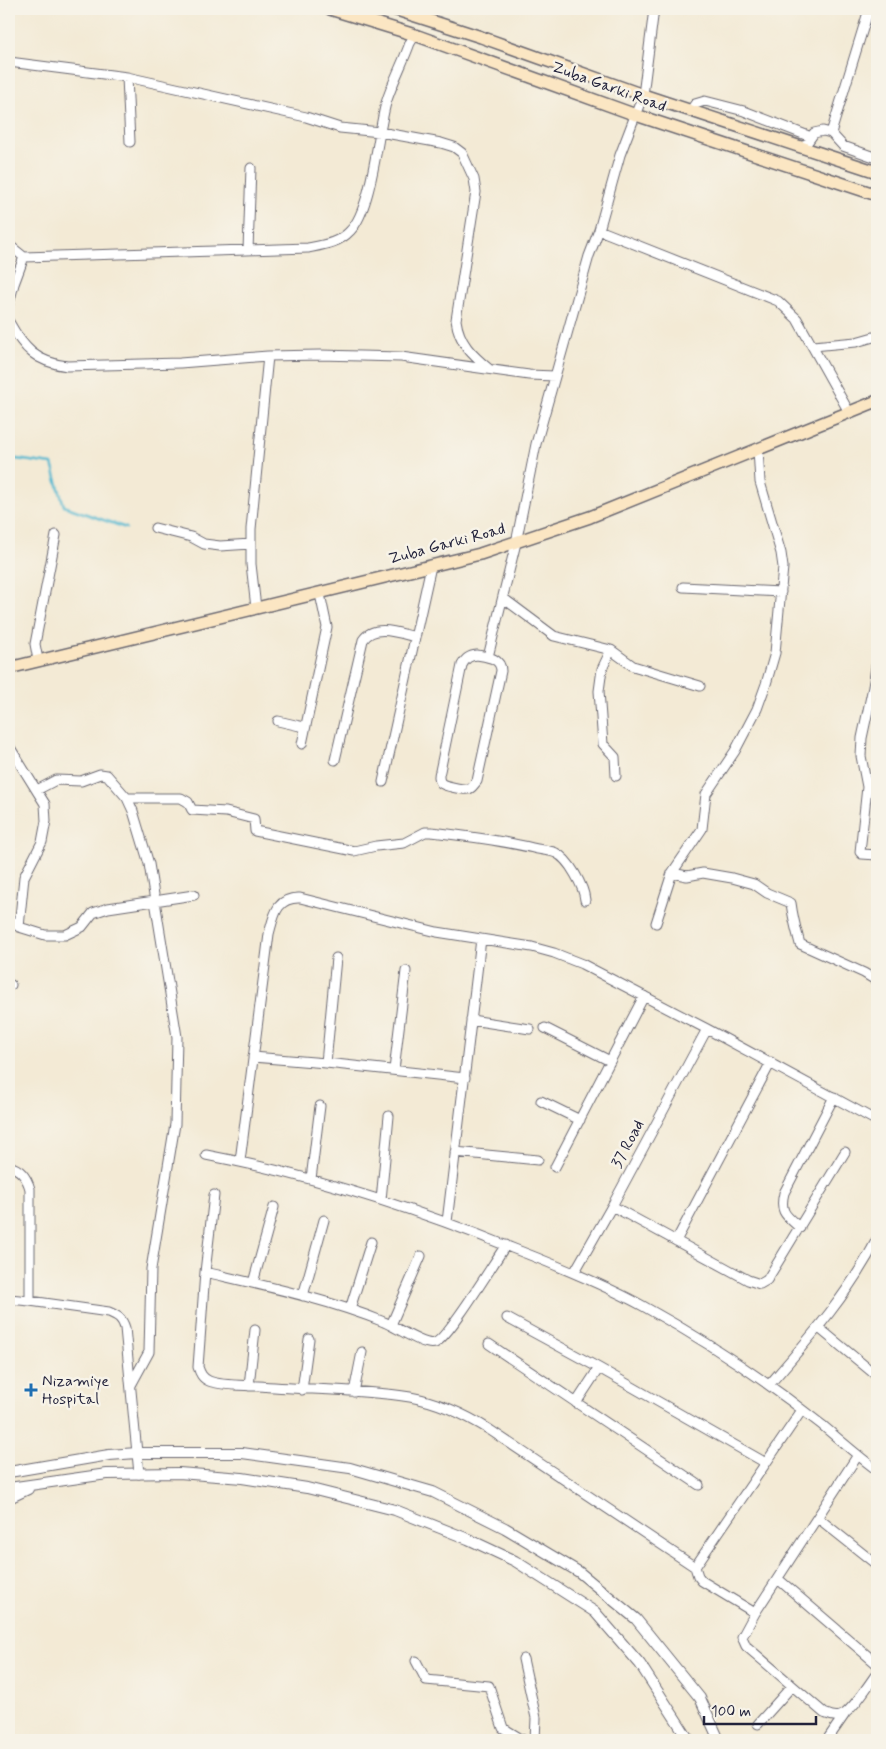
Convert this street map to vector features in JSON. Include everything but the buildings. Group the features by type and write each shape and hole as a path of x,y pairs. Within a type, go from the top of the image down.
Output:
{"main road":[{"name":"Zuba Garki Road","path":"330,9 415,34 636,115 877,195"},
{"name":"Zuba Garki Road","path":"394,9 877,172"},
{"name":"Zuba Garki Road","path":"9,668 480,554 590,517 877,400"}],"street":[{"path":"488,657 516,542 536,444 589,256 599,230 620,155 643,94 654,9"},
{"path":"831,133 869,9"},
{"path":"9,245 24,257 308,248 335,242 349,232 360,218 369,187 387,102 415,34"},
{"path":"9,62 127,77 306,117 340,128 380,132 454,147 462,153 474,179 476,192 456,320 457,328 468,351 489,370"},
{"path":"127,77 130,142"},
{"path":"691,110 695,104 704,101 744,111 811,137"},
{"path":"804,147 814,133 823,131 831,133 843,146 877,158"},
{"path":"248,250 251,168"},
{"path":"599,230 778,301 798,319 849,412"},
{"path":"9,303 24,257"},
{"path":"9,322 27,349 39,359 54,364 93,366 180,363 268,356 320,355 401,358 529,376 556,376"},
{"path":"813,346 856,342 877,336"},
{"path":"256,608 253,591 251,544 268,356"},
{"path":"656,923 672,873 702,830 706,794 735,751 760,700 775,652 783,567 760,482 758,449"},
{"path":"155,528 191,537 204,544 220,546 251,544"},
{"path":"38,660 36,644 56,535"},
{"path":"383,782 431,566"},
{"path":"683,587 781,592"},
{"path":"302,744 304,727 328,627 320,594"},
{"path":"503,598 554,636 611,650 633,666 700,686"},
{"path":"335,760 366,634 374,631 386,631 415,636"},
{"path":"611,650 602,669 598,691 604,744 615,758 616,776"},
{"path":"471,656 488,657 498,661 502,671 477,781 469,790 445,785 439,778 462,665 471,656"},
{"path":"877,660 862,738 861,756 867,787 860,852 862,854 877,855"},
{"path":"278,722 304,727"},
{"path":"9,746 12,760 37,790 45,804 46,827 38,851 24,877 19,927"},
{"path":"37,790 56,780 81,780 100,774 107,775 126,798 133,811 149,864 177,1037 177,1077 171,1152 163,1190 152,1270 149,1352 131,1385"},
{"path":"126,798 181,798 188,802 192,810 226,812 254,818 254,831 354,851 404,843 425,832 431,832 514,844 556,853 565,861 576,876 586,900"},
{"path":"672,873 687,876 703,873 732,878 754,884 767,893 792,904 793,923 800,944 864,973 877,981"},
{"path":"9,919 19,927 46,935 65,935 82,927 93,913 108,908 194,895"},
{"path":"240,1161 269,934 278,906 292,898 300,898 437,932 532,947 554,953 582,964 771,1062 877,1121"},
{"path":"447,1222 481,939"},
{"path":"326,1063 336,958"},
{"path":"394,1070 406,971"},
{"path":"555,1167 644,996"},
{"path":"471,1020 530,1029"},
{"path":"545,1028 610,1061"},
{"name":"37 Road","path":"574,1273 612,1206 706,1029"},
{"path":"253,1056 465,1078"},
{"path":"676,1241 771,1062"},
{"path":"800,1228 784,1213 782,1207 784,1193 834,1097"},
{"path":"541,1101 580,1120"},
{"path":"311,1179 320,1106"},
{"path":"381,1200 389,1116"},
{"path":"455,1152 538,1160"},
{"path":"612,1206 748,1280 760,1284 768,1280 845,1152"},
{"path":"206,1155 240,1161 311,1179 381,1200 447,1222 574,1273 642,1306 769,1385 877,1470"},
{"path":"9,1166 23,1173 30,1189 30,1301"},
{"path":"214,1195 205,1272 198,1367 205,1379 211,1382 250,1386 354,1392 416,1399 439,1405 474,1420 695,1567 698,1576 702,1580 755,1614"},
{"path":"253,1283 274,1207"},
{"path":"303,1296 324,1220"},
{"path":"769,1385 819,1328 864,1266 877,1239"},
{"path":"350,1309 371,1242"},
{"path":"205,1272 350,1309 391,1325 423,1342 431,1344 437,1342 459,1315 506,1245"},
{"path":"391,1325 421,1256"},
{"path":"9,1299 109,1312 123,1321 139,1474"},
{"path":"507,1318 599,1368 766,1464"},
{"path":"819,1328 876,1373"},
{"path":"250,1386 255,1330"},
{"path":"302,1390 309,1339"},
{"path":"489,1344 699,1485"},
{"path":"354,1392 362,1352"},
{"path":"576,1402 599,1368"},
{"path":"695,1567 802,1410"},
{"path":"9,1472 109,1455 137,1453 242,1453 350,1468 433,1492 505,1528 579,1572 636,1619 700,1698 719,1740"},
{"path":"846,1714 835,1717 824,1713 743,1642 744,1633 755,1614 858,1455"},
{"path":"9,1488 107,1474 179,1473 242,1478 307,1488 395,1510 468,1539 515,1562 596,1612 640,1664 689,1740"},
{"path":"9,1498 35,1485"},
{"path":"818,1518 877,1565"},
{"path":"778,1579 877,1664"},
{"path":"523,1659 536,1718 535,1740"},
{"path":"416,1661 426,1680 489,1686 502,1728 523,1740"},
{"path":"827,1740 877,1673"},
{"path":"758,1724 792,1686"}],"waterway":[{"path":"9,458 52,464 64,506 126,528"}],"place":[{"name":"Nizamiye Hospital","path":"31,1390"}]}
